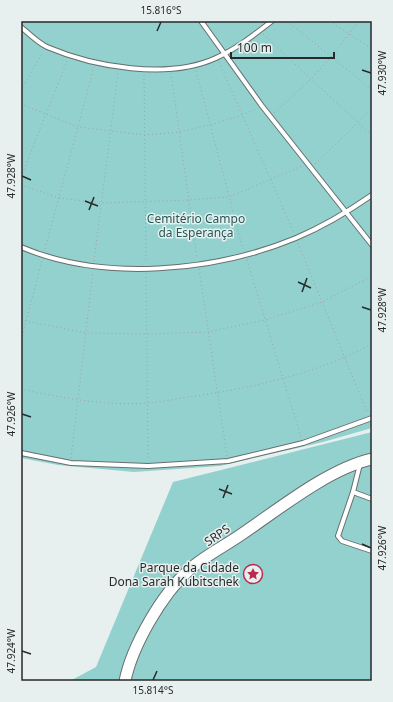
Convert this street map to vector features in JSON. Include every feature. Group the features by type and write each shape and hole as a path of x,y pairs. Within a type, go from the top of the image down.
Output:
{"main road":[{"name":"SRPS","path":"125,681 127,668 155,610 189,569 328,477 360,462 372,459"}],"lane":[{"path":"201,21 262,106 372,245"},
{"path":"21,26 46,46 70,55 119,67 170,69 209,60 224,52 236,48 272,21"},
{"path":"21,247 43,256 93,266 146,269 198,264 245,254 296,238 372,195"},
{"path":"21,453 79,463 148,466 228,461 303,443 372,418"},
{"path":"360,462 354,492 338,536 342,540 372,551"},
{"path":"354,492 372,499"}],"path":[{"path":"287,21 372,90"},
{"path":"330,21 372,49"},
{"path":"270,116 312,79 359,21"},
{"path":"260,31 372,136"},
{"path":"21,90 46,46"},
{"path":"21,177 70,55"},
{"path":"21,340 95,62"},
{"path":"21,104 78,127 145,135 179,132 242,115 262,106"},
{"path":"311,168 372,109"},
{"path":"21,185 59,198 102,203 229,197 308,164"},
{"path":"21,320 86,333 146,334 208,332 265,320 322,302 372,276"},
{"path":"21,389 78,401 147,403 217,393 283,378 345,359 372,344"}],"green space":[{"name":"Cemitério Campo da Esperança","path":"21,21 372,21 372,428 323,442 220,466 134,472 58,465 21,458"},
{"name":"Parque da Cidade Dona Sarah Kubitschek","path":"372,432 372,681 70,681 96,667 173,482"}],"place":[{"name":"Parque da Cidade Dona Sarah Kubitschek","path":"253,574"}]}
